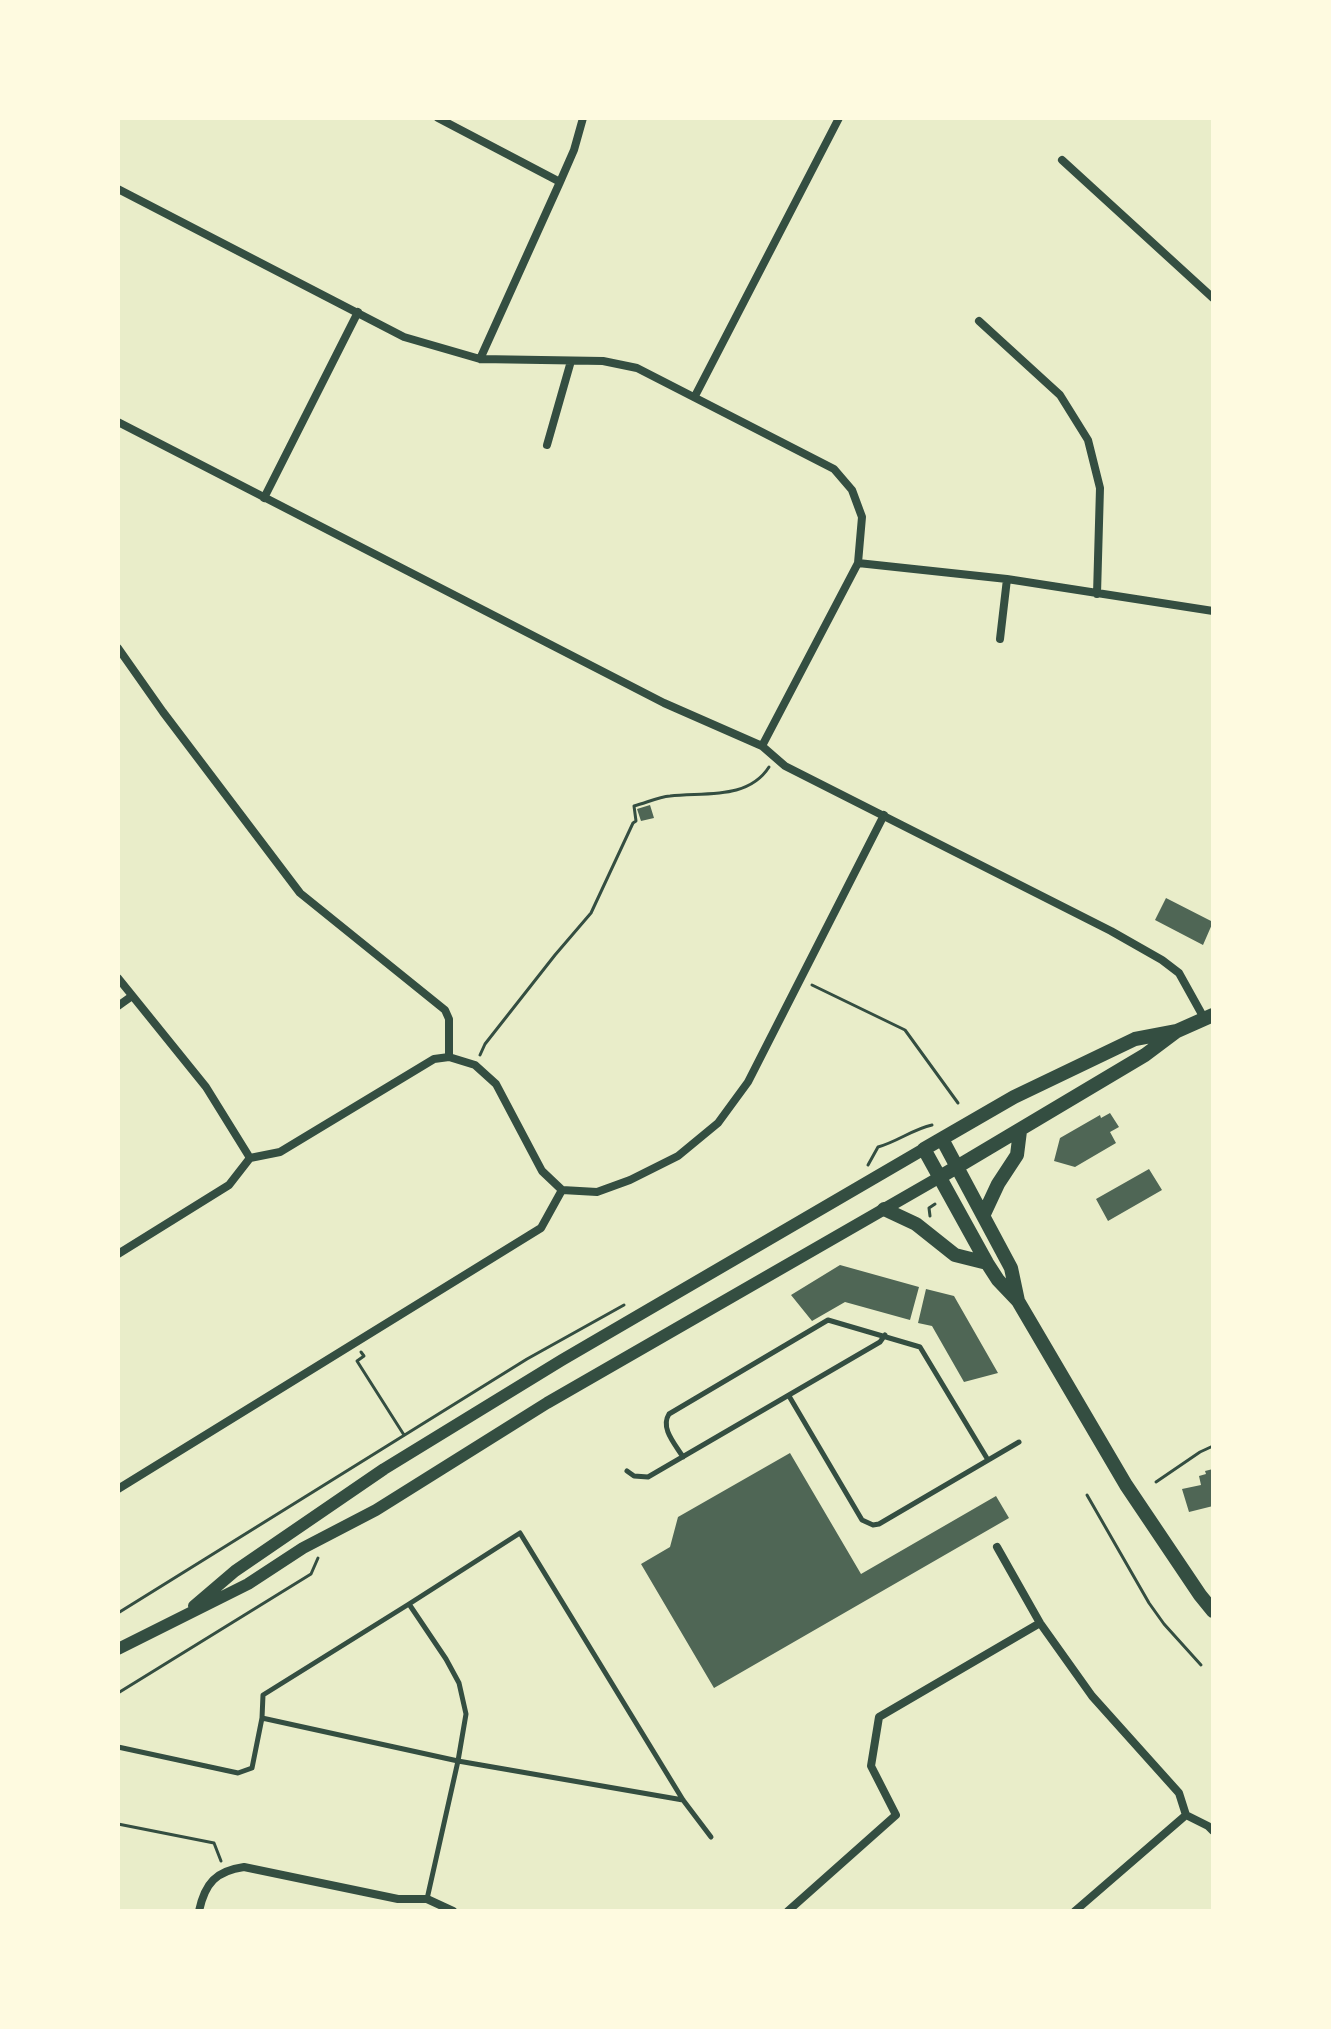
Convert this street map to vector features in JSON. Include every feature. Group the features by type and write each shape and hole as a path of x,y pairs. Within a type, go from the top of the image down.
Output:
{"main road":[{"path":"940,1177 1145,1055 1177,1031 1209,1016"},
{"path":"1177,1031 1135,1039 1014,1097 924,1149 987,1263 1018,1301 1126,1485 1213,1611"},
{"path":"984,1214 998,1184 1017,1155 1020,1131"},
{"path":"942,1139 1011,1268 1018,1301"},
{"path":"884,1209 916,1224 955,1255 987,1263"}],"street":[{"path":"438,118 560,182"},
{"path":"480,359 574,150 583,118"},
{"path":"695,396 839,118"},
{"path":"1062,160 1213,298"},
{"path":"118,189 404,337 480,359 603,361 637,368 834,469 852,490 862,517 858,563 762,746"},
{"path":"264,498 358,312"},
{"path":"979,321 1060,395 1088,440 1100,488 1097,594"},
{"path":"547,445 571,361"},
{"path":"118,422 664,703 762,746 785,766 1111,931 1179,973 1209,1016"},
{"path":"858,563 1007,579 1213,611"},
{"path":"1000,639 1007,579"},
{"path":"118,648 300,893 445,1010 449,1019 449,1057"},
{"path":"118,1254 229,1185 250,1158 280,1152 434,1059 449,1057 475,1065 496,1084 542,1171 562,1190 597,1192 630,1180 678,1156 718,1123 748,1082 884,815"},
{"path":"118,978 206,1087 250,1158"},
{"path":"118,1006 132,996"},
{"path":"179,1618 235,1571 384,1469 537,1375 924,1149"},
{"path":"118,1649 248,1584 303,1548 376,1510 547,1403 940,1177"},
{"path":"118,1489 541,1228 562,1190"},
{"path":"997,1547 1040,1623 1092,1696 1179,1793 1186,1815 1213,1831"},
{"path":"788,1911 896,1815 871,1766 879,1717 1040,1623"},
{"path":"1075,1911 1186,1815"},
{"path":"199,1911 210,1883 225,1870 244,1867 398,1899 427,1899 453,1911"}],"lane":[{"path":"683,1457 665,1426 669,1414 824,1321 832,1320 920,1347 988,1460"},
{"path":"627,1471 634,1476 648,1477 880,1342 885,1335"},
{"path":"789,1396 862,1520 867,1523 879,1524 1019,1442"},
{"path":"118,1747 238,1773 252,1768 262,1718 263,1695 520,1533 683,1800 711,1837"},
{"path":"409,1604 459,1683 466,1714 427,1899"},
{"path":"262,1718 458,1761 683,1800"}],"path":[{"path":"475,1065 485,1044 591,913 636,821 634,806 667,796 723,793 746,787 759,781 774,757"},
{"path":"801,979 905,1030 958,1103"},
{"path":"926,1201 930,1221"},
{"path":"929,1208 935,1204"},
{"path":"356,1343 364,1356 357,1361 404,1435"},
{"path":"1156,1482 1213,1446"},
{"path":"1087,1495 1149,1603 1201,1665"},
{"path":"118,1693 311,1574"},
{"path":"118,1824 214,1843 225,1870"}],"building":[{"path":"650,805 654,818 641,821 637,809"},
{"path":"1166,898 1213,922 1203,945 1155,920"},
{"path":"1110,1113 1119,1127 1110,1132 1116,1143 1075,1167 1054,1161 1060,1138 1100,1115 1101,1118"},
{"path":"1149,1169 1162,1190 1108,1221 1096,1199"},
{"path":"840,1265 919,1287 910,1320 845,1302 812,1321 791,1295"},
{"path":"926,1289 954,1296 998,1373 964,1382 932,1326 918,1323"},
{"path":"790,1453 861,1574 996,1496 1009,1518 714,1688 641,1564 670,1547 678,1517"},
{"path":"1213,1469 1213,1506 1189,1512 1182,1489 1201,1485 1199,1476"}]}
